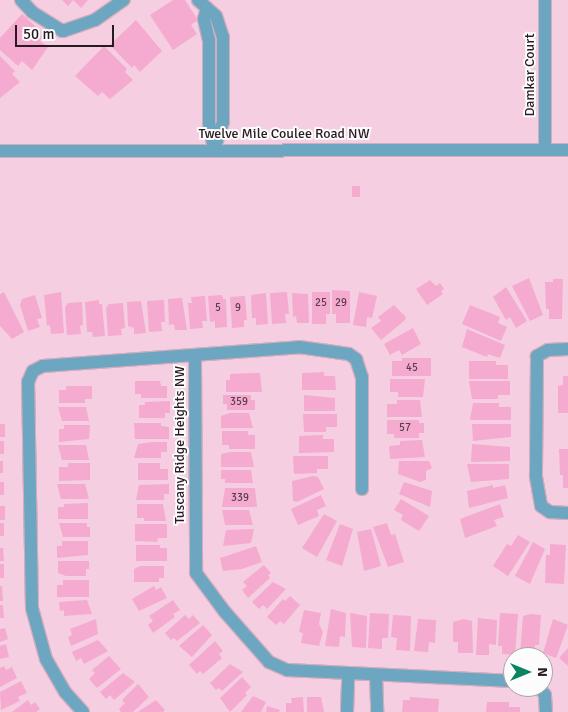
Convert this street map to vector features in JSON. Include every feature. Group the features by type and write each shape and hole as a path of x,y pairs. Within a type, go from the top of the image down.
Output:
{"street":[{"path":"21,0 32,12 63,30 95,20 124,0"},
{"name":"Damkar Court","path":"544,149 545,0"},
{"path":"202,4 209,40 208,123 214,149"},
{"name":"Twelve Mile Coulee Road NW","path":"0,150 568,150"},
{"path":"195,356 300,347 342,352 356,359 362,377 362,489"},
{"path":"568,350 548,350 537,356 536,477 541,506 550,512 568,513"},
{"name":"Tuscany Ridge Heights NW","path":"83,712 65,692 46,659 32,608 28,382 34,371 43,366 195,356 196,573 225,612 277,668 348,674 503,681"},
{"path":"347,712 348,674"},
{"path":"376,675 377,712"},
{"path":"545,697 546,712"}],"building":[{"path":"62,0 73,0 68,6"},
{"path":"73,0 88,0 81,8"},
{"path":"173,0 185,0 198,20 191,25 197,34 173,50 150,15"},
{"path":"22,14 45,35 40,41 48,47 32,70 22,61 18,66 0,50 0,38"},
{"path":"136,20 162,51 140,72 134,65 132,68 110,45"},
{"path":"104,46 127,69 125,72 133,80 110,99 102,92 98,96 75,76"},
{"path":"0,56 15,71 12,74 20,82 0,98"},
{"path":"352,186 360,186 360,197 352,197"},
{"path":"529,278 543,315 530,321 512,286"},
{"path":"553,279 563,279 562,319 549,319 549,309 546,309 545,282 553,282"},
{"path":"430,280 436,286 440,283 444,289 441,291 443,294 427,305 416,289"},
{"path":"506,287 527,321 516,328 510,317 506,320 493,297"},
{"path":"332,290 350,291 350,323 336,323 336,314 332,314"},
{"path":"4,292 24,332 12,339 0,326 0,294"},
{"path":"61,292 64,333 51,334 50,325 47,326 44,295"},
{"path":"287,292 289,314 285,314 286,323 272,324 270,293"},
{"path":"312,292 330,292 330,314 326,314 326,324 312,324"},
{"path":"359,292 377,296 372,318 367,317 366,327 353,325"},
{"path":"266,293 268,324 256,325 256,318 252,318 251,295"},
{"path":"292,293 308,294 309,323 297,323 296,316 293,317"},
{"path":"35,295 42,318 37,319 40,327 28,331 20,305 22,299"},
{"path":"222,295 223,299 226,299 227,327 215,328 215,321 210,322 208,296"},
{"path":"205,296 207,321 202,321 203,328 190,329 188,303 192,303 191,297"},
{"path":"245,296 247,320 244,320 244,327 232,328 230,297"},
{"path":"182,298 187,330 175,330 174,324 169,325 168,299"},
{"path":"99,300 99,304 102,304 105,336 93,337 92,332 87,332 85,302"},
{"path":"164,300 165,322 161,322 162,331 149,332 147,301"},
{"path":"141,301 146,333 134,334 134,328 128,326 127,302"},
{"path":"82,302 83,325 80,326 81,334 67,335 65,307 68,303"},
{"path":"123,303 125,328 121,329 122,335 108,336 106,308 109,304"},
{"path":"394,305 406,317 405,320 381,340 371,328 381,321 378,317"},
{"path":"470,305 500,317 498,323 507,327 501,341 462,324"},
{"path":"413,328 421,344 402,355 399,350 390,355 384,344"},
{"path":"467,329 505,345 500,358 488,354 487,357 462,347"},
{"path":"402,358 431,358 431,376 392,376 392,361 402,361"},
{"path":"469,361 496,361 496,365 508,365 508,379 469,379"},
{"path":"324,372 324,376 335,376 336,390 302,390 302,373"},
{"path":"260,373 262,392 226,392 226,380 230,380 230,374"},
{"path":"563,376 568,376 568,413 558,413 558,386 563,385"},
{"path":"390,379 425,379 423,397 398,397 398,392 390,392"},
{"path":"135,381 160,381 161,386 167,386 167,398 141,398 141,394 135,394"},
{"path":"469,381 510,381 510,395 498,395 498,399 472,399"},
{"path":"66,386 92,386 92,399 85,399 85,403 59,403 59,390 66,390"},
{"path":"223,395 251,395 251,400 255,400 255,410 227,410 227,404 223,404"},
{"path":"304,395 335,398 335,411 304,411"},
{"path":"397,400 420,400 422,417 387,417 387,404 397,404"},
{"path":"170,401 170,413 165,413 165,418 139,418 139,405 145,405 145,402"},
{"path":"473,403 499,403 499,407 511,407 511,420 470,420"},
{"path":"58,407 86,407 89,421 62,421"},
{"path":"230,413 249,413 253,428 221,428 221,416"},
{"path":"303,414 337,414 337,427 326,427 326,432 304,432"},
{"path":"387,420 419,420 419,423 424,423 424,433 419,433 419,438 394,438 394,434 387,434"},
{"path":"134,423 161,423 161,426 169,427 169,439 135,439"},
{"path":"0,424 5,424 5,437 0,437"},
{"path":"472,424 511,424 511,437 473,441"},
{"path":"64,425 90,425 89,439 59,442 59,429 64,429"},
{"path":"222,431 248,431 248,435 255,435 255,449 229,449 229,445 222,445"},
{"path":"323,435 323,439 334,439 334,452 299,453 299,436"},
{"path":"422,440 425,457 390,459 389,446 400,445 400,441"},
{"path":"0,441 4,441 4,454 0,454"},
{"path":"167,442 167,452 161,452 161,458 134,458 138,444"},
{"path":"472,444 510,447 510,461 471,462"},
{"path":"58,445 86,445 89,460 62,460"},
{"path":"559,449 568,449 568,488 563,488 563,475 560,475"},
{"path":"251,452 254,467 221,467 221,454"},
{"path":"293,456 328,456 328,469 317,469 317,473 294,474"},
{"path":"0,461 3,461 3,473 0,473"},
{"path":"399,461 429,461 432,468 426,471 426,480 420,482 398,474"},
{"path":"68,463 90,463 90,480 59,481 59,467 68,467"},
{"path":"138,463 160,463 160,469 168,469 168,480 138,480"},
{"path":"467,464 509,464 509,479 471,482"},
{"path":"221,470 251,470 253,483 225,483 225,479 221,479"},
{"path":"313,476 318,477 324,489 297,502 293,501 292,481"},
{"path":"0,482 4,482 4,495 0,495"},
{"path":"404,482 432,491 430,507 399,494"},
{"path":"57,484 85,484 89,499 61,499"},
{"path":"169,484 169,494 164,494 164,500 136,500 139,485"},
{"path":"493,485 493,488 505,485 508,498 469,508 467,491"},
{"path":"225,488 255,488 257,507 222,507"},
{"path":"321,495 326,506 317,510 319,516 298,525 291,509"},
{"path":"401,499 429,516 419,531 401,520 403,515 394,510"},
{"path":"88,503 88,519 58,519 58,507 64,507 64,504"},
{"path":"137,504 163,504 166,521 144,521 144,518 137,518"},
{"path":"500,504 504,517 494,520 497,526 465,538 460,519"},
{"path":"0,506 5,506 5,520 0,520"},
{"path":"222,510 249,510 253,525 225,525"},
{"path":"324,514 337,521 317,557 302,548"},
{"path":"0,523 4,523 4,536 0,536"},
{"path":"59,523 87,523 87,527 90,527 90,537 63,537"},
{"path":"387,523 391,535 395,534 404,562 388,567 373,527"},
{"path":"135,524 167,524 167,538 158,538 157,542 135,541"},
{"path":"340,524 353,529 342,566 326,560"},
{"path":"254,529 251,543 223,546 226,530"},
{"path":"371,529 381,566 364,571 357,532"},
{"path":"518,535 530,542 508,576 493,566 507,544 511,546"},
{"path":"62,541 88,541 88,555 57,558 57,546 62,546"},
{"path":"533,542 545,549 530,584 515,576"},
{"path":"550,544 566,545 564,584 545,583 546,555 550,555"},
{"path":"136,545 160,545 160,548 167,548 167,561 136,561"},
{"path":"256,546 262,562 242,569 223,571 220,558"},
{"path":"0,548 3,548 4,561 0,561"},
{"path":"58,561 89,561 89,569 86,569 86,576 66,576 58,573"},
{"path":"0,564 4,564 4,578 0,578"},
{"path":"264,565 271,573 268,575 270,578 248,598 242,590 247,586 243,582"},
{"path":"140,566 164,566 164,578 159,578 159,582 134,582 134,569"},
{"path":"63,580 89,580 89,597 57,597 57,585 63,585"},
{"path":"273,582 286,589 267,609 263,605 259,609 252,602"},
{"path":"0,586 2,586 3,601 0,601"},
{"path":"154,586 156,590 161,587 167,598 139,611 132,599"},
{"path":"290,596 300,605 284,624 280,621 276,625 267,617 283,599 285,601"},
{"path":"87,600 92,614 64,616 64,610 60,611 59,602"},
{"path":"173,600 180,610 173,614 175,617 153,633 148,625 153,621 149,616"},
{"path":"0,605 3,605 4,618 0,618"},
{"path":"331,609 346,613 345,637 340,636 339,647 325,646"},
{"path":"304,610 321,613 319,624 323,632 319,646 301,643 303,633 299,632"},
{"path":"350,613 367,616 366,648 352,647"},
{"path":"370,613 389,614 388,638 382,638 382,649 368,648"},
{"path":"500,613 518,614 516,647 503,647 503,654 502,646 498,646"},
{"path":"531,614 541,615 539,645 535,645 535,647 520,647 523,616"},
{"path":"185,615 189,619 193,615 200,623 177,641 174,638 171,640 165,633"},
{"path":"393,615 411,616 410,651 396,650 397,638 391,637"},
{"path":"478,618 497,620 496,645 489,644 489,655 476,655"},
{"path":"96,619 98,634 71,646 68,637 72,635 70,629"},
{"path":"418,619 436,620 435,643 429,642 428,652 414,651"},
{"path":"464,619 472,621 473,653 458,653 458,642 453,642 453,622"},
{"path":"553,619 568,625 556,658 553,657 553,647 545,647"},
{"path":"203,625 212,635 192,657 179,646"},
{"path":"5,628 8,639 0,642 0,629"},
{"path":"98,640 108,651 84,664 81,658 76,661 72,652"},
{"path":"215,641 223,651 219,654 222,658 203,674 200,671 197,674 189,665"},
{"path":"6,644 9,657 0,659 0,646"},
{"path":"568,648 568,666 559,658"},
{"path":"109,656 121,669 97,688 89,679 95,673 92,670"},
{"path":"230,664 243,672 222,691 219,688 216,690 210,683"},
{"path":"4,666 6,670 12,667 17,678 0,687 0,668"},
{"path":"123,673 135,682 114,700 110,695 106,699 100,692"},
{"path":"242,677 251,687 245,693 247,695 230,712 220,698"},
{"path":"21,681 27,693 18,697 20,701 1,710 0,692"},
{"path":"138,684 149,697 133,712 121,712 119,709 125,703 122,700"},
{"path":"253,696 266,702 261,712 241,712"},
{"path":"303,697 304,712 286,712 286,703 292,703 291,698"},
{"path":"307,697 321,697 324,712 307,712"},
{"path":"410,697 439,699 438,712 402,712 403,700 410,700"},
{"path":"28,700 31,705 35,702 40,709 36,712 12,712"},
{"path":"156,700 165,710 163,712 138,712"},
{"path":"487,702 509,702 509,707 520,707 520,712 486,712"},
{"path":"267,706 280,710 279,712 266,712"}]}
